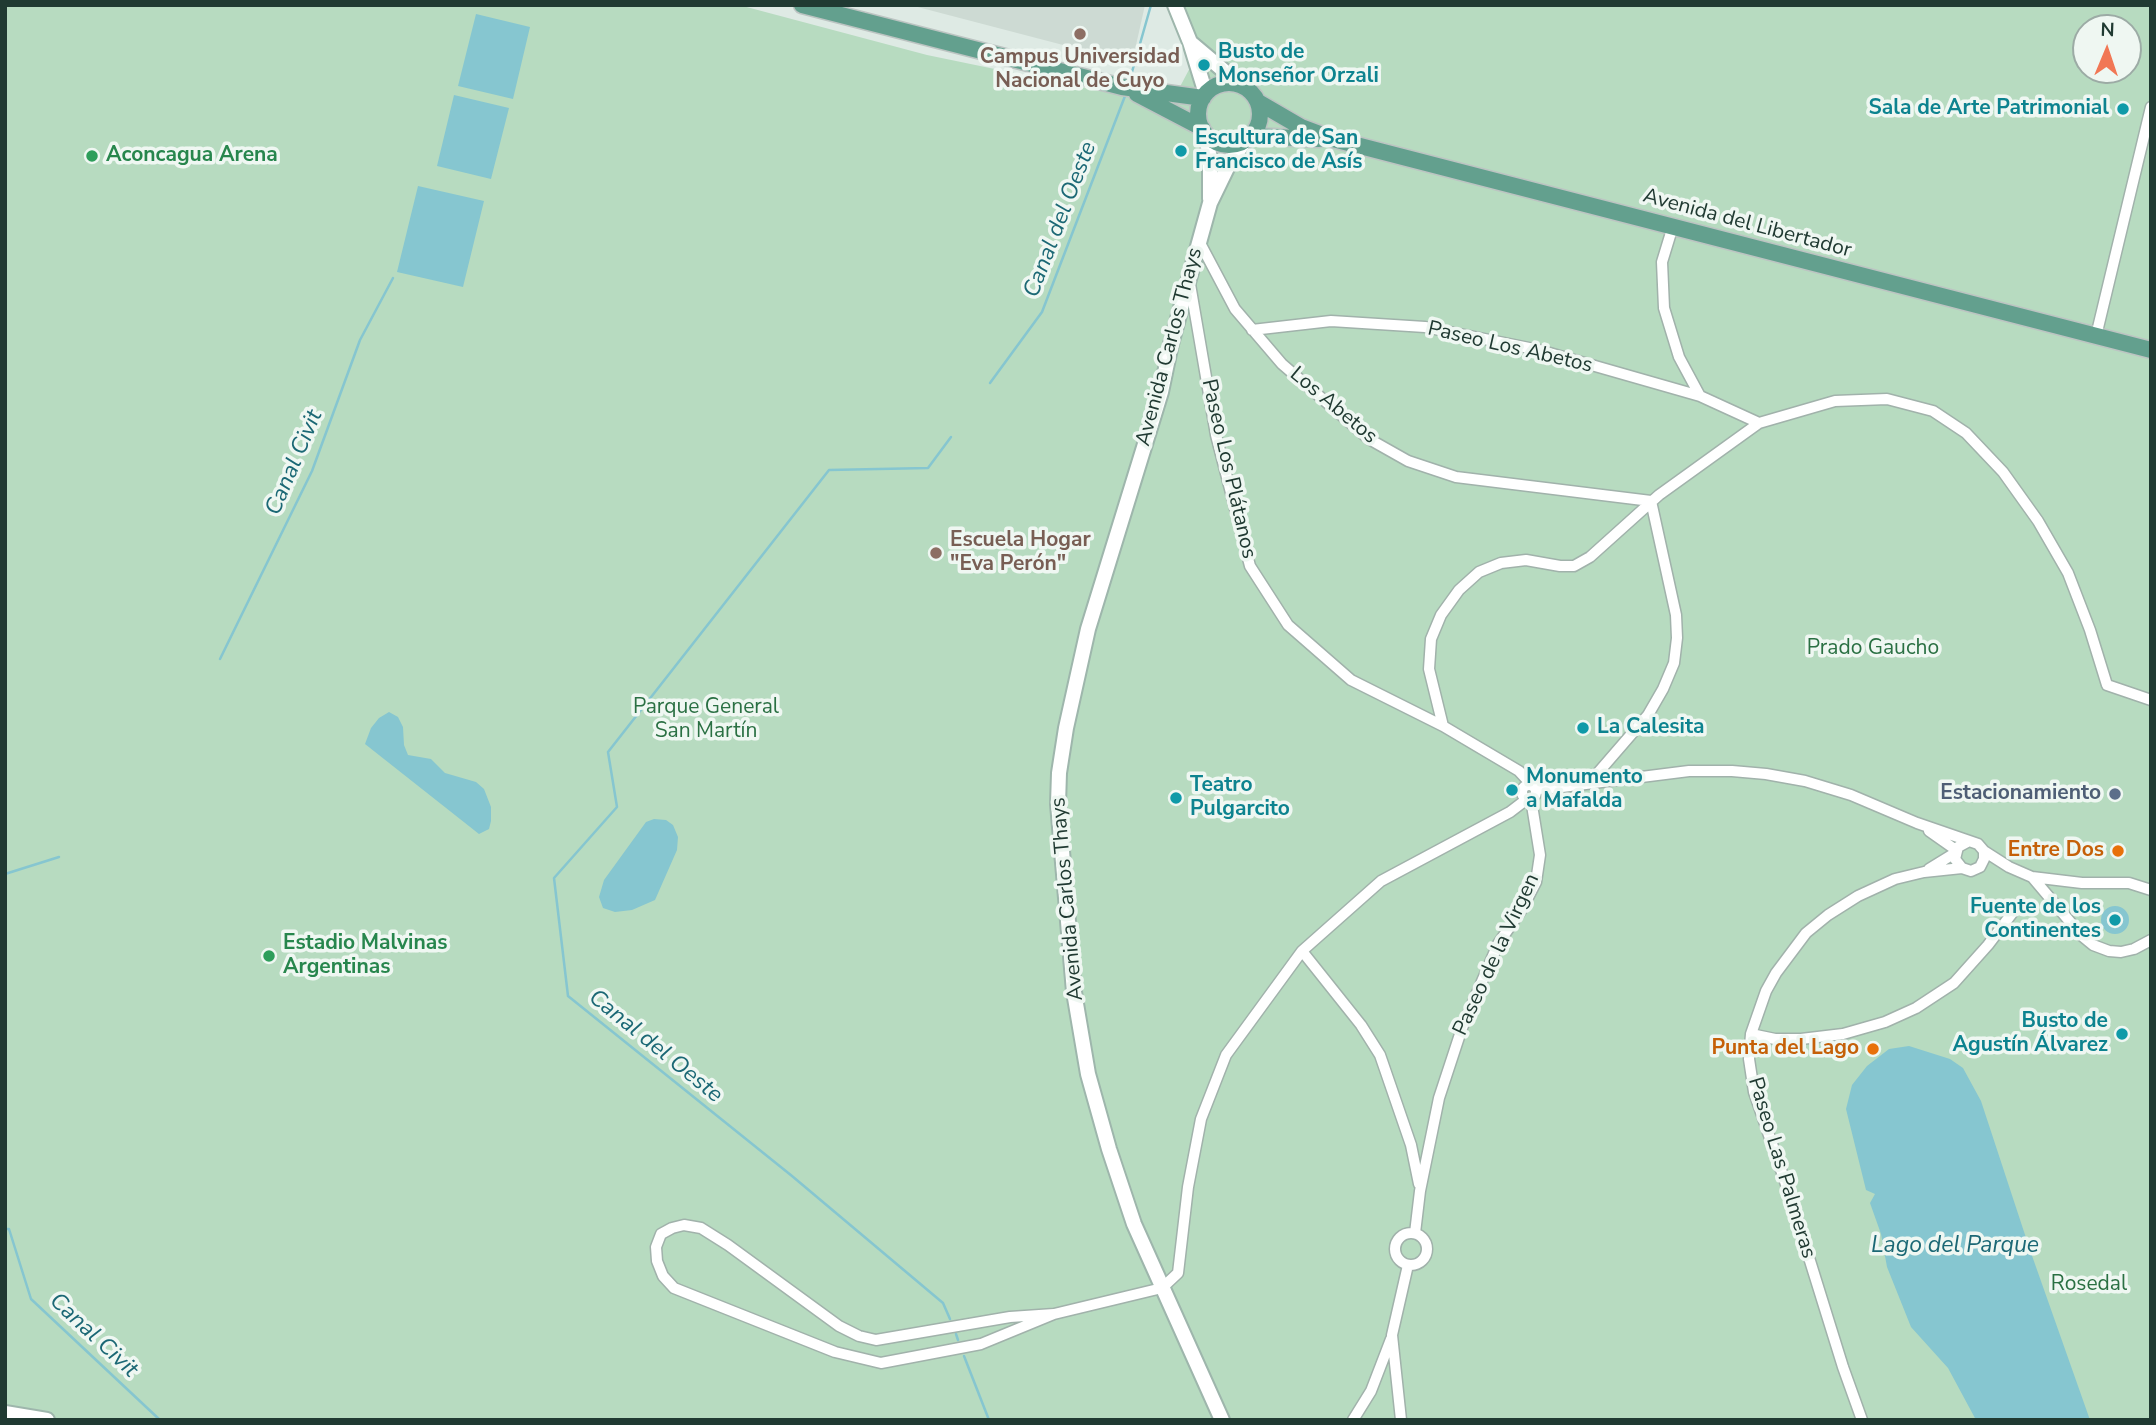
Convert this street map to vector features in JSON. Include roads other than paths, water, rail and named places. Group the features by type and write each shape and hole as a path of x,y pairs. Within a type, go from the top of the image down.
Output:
{"main road":[{"path":"802,5 1122,87 1204,96"},
{"path":"1122,87 1204,131 1216,142 1226,145 1237,144 1249,138 1258,126 1258,102 1249,90 1242,86 1221,84 1204,96 1199,108 1204,131"},
{"name":"Avenida del Libertador","path":"1258,102 1301,127 1333,139 2151,351"},
{"name":"Avenida del Libertador","path":"1249,138 1333,139"}],"street":[{"path":"1175,5 1190,42 1204,96"},
{"path":"1190,42 1242,86"},
{"path":"2096,336 2151,107"},
{"name":"Avenida Carlos Thays","path":"1204,131 1210,160 1210,203"},
{"name":"Avenida Carlos Thays","path":"1222,1420 1133,1224 1088,1074 1074,992 1058,804 1059,773 1066,729 1088,629 1161,391 1199,241 1210,203 1227,168 1249,138"},
{"path":"1673,226 1662,262 1664,308 1679,357 1700,396"},
{"name":"Los Abetos","path":"1199,241 1235,309 1252,330 1282,364 1369,439 1408,461 1456,477 1651,501"},
{"name":"Paseo Los Plátanos","path":"1189,281 1216,436 1250,566 1288,625 1351,680 1443,726 1519,771"},
{"name":"Paseo Los Abetos","path":"1252,330 1331,321 1425,327 1539,351 1700,396 1759,423"},
{"path":"1443,726 1429,669 1431,639 1441,615 1459,590 1479,572 1501,563 1526,560 1574,566 1590,557 1651,501 1759,423 1835,401 1887,399 1933,411 1966,433 2003,472 2044,531 2068,573 2108,685 2151,700"},
{"path":"1590,782 1648,715 1674,663 1676,612 1651,501"},
{"name":"Paseo de la Virgen","path":"1415,1233 1420,1191 1440,1098 1462,1028 1499,944 1536,882 1540,855 1532,792 1519,771"},
{"path":"1054,1314 981,1344 881,1363 835,1352 674,1288 663,1276 657,1261 656,1247 661,1234 672,1227 684,1225 701,1228 839,1326 859,1336 876,1340 1010,1317 1054,1314 1162,1289 1178,1273 1188,1187 1201,1119 1226,1055 1302,951 1381,881 1512,810 1532,792 1590,782 1689,771 1766,774 1805,781 1851,795 1917,823 1978,844 2008,867 2032,877 2082,883 2129,883 2151,890"},
{"path":"1917,823 1956,852 1958,864 1962,868"},
{"path":"1924,872 1969,841"},
{"path":"1980,867 1984,851"},
{"path":"1924,872 2008,867"},
{"name":"Paseo Las Palmeras","path":"1862,1420 1754,1092 1749,1059 1751,1034 1766,991 1790,952 1806,933 1858,896 1895,879 1924,872"},
{"path":"2032,877 2082,936 2093,945 2120,952 2134,949 2151,940"},
{"path":"1751,1034 1775,1039 1801,1039 1843,1034 1885,1022 1916,1008 1954,983 1989,945 2012,912"},
{"path":"1302,951 1361,1025 1380,1055 1411,1145 1420,1191"},
{"path":"1415,1233 1426,1243 1427,1253 1422,1262 1408,1265 1395,1255 1396,1243 1404,1235 1415,1233"},
{"path":"1353,1420 1371,1391 1392,1335 1408,1265"},
{"path":"1392,1335 1401,1420"},
{"path":"5,1413 47,1420"}],"water":[{"path":"476,14 530,27 513,99 458,86"},
{"path":"454,95 509,108 491,179 437,166"},
{"path":"418,186 484,201 463,287 397,272"},
{"path":"389,712 398,717 403,727 404,745 408,755 431,759 445,773 476,782 484,789 491,807 489,829 479,834 365,744 371,728 379,718"},
{"path":"654,819 666,820 673,825 678,837 677,850 655,900 632,910 615,912 603,908 599,897 604,880 646,822"},
{"path":"2115,906 2125,910 2129,920 2125,930 2115,934 2105,930 2101,920 2105,910"},
{"name":"Lago del Parque","path":"1909,1046 1950,1059 1963,1068 1981,1101 2090,1420 1976,1420 1948,1368 1911,1327 1887,1267 1881,1234 1870,1203 1875,1194 1866,1190 1846,1109 1852,1085 1867,1066 1889,1049"}],"waterway":[{"name":"Canal del Oeste","path":"1130,79 1151,5"},
{"name":"Canal del Oeste","path":"990,383 1042,312 1125,96"},
{"name":"Canal Civit","path":"220,659 312,471 360,340 393,278"},
{"name":"Canal del Oeste","path":"950,1319 943,1303 792,1176 568,996 554,878 617,807 608,752 829,470 928,468 951,437"},
{"name":"Canal Civit","path":"5,874 59,857"},
{"name":"Canal Civit","path":"5,1229 9,1229 31,1299 160,1420"},
{"path":"956,1334 958,1340"},
{"name":"Canal del Oeste","path":"964,1356 989,1420"}],"place":[{"name":"Campus Universidad Nacional de Cuyo","path":"1080,34"},
{"name":"Busto de Monseñor Orzali","path":"1204,65"},
{"name":"Sala de Arte Patrimonial","path":"2123,109"},
{"name":"Escultura de San Francisco de Asís","path":"1181,151"},
{"name":"Aconcagua Arena","path":"92,156"},
{"name":"Escuela Hogar \"Eva Perón\"","path":"936,553"},
{"name":"La Calesita","path":"1583,728"},
{"name":"Monumento a Mafalda","path":"1512,790"},
{"name":"Estacionamiento","path":"2115,794"},
{"name":"Teatro Pulgarcito","path":"1176,798"},
{"name":"Entre Dos","path":"2118,851"},
{"name":"Fuente de los Continentes","path":"2115,920"},
{"name":"Estadio Malvinas Argentinas","path":"269,956"},
{"name":"Busto de Agustín Álvarez","path":"2122,1034"},
{"name":"Punta del Lago","path":"1873,1049"}],"park label":[{"name":"Prado Gaucho","path":"1873,649"},
{"name":"Parque General San Martín","path":"706,720"},
{"name":"Rosedal","path":"2089,1285"}]}
